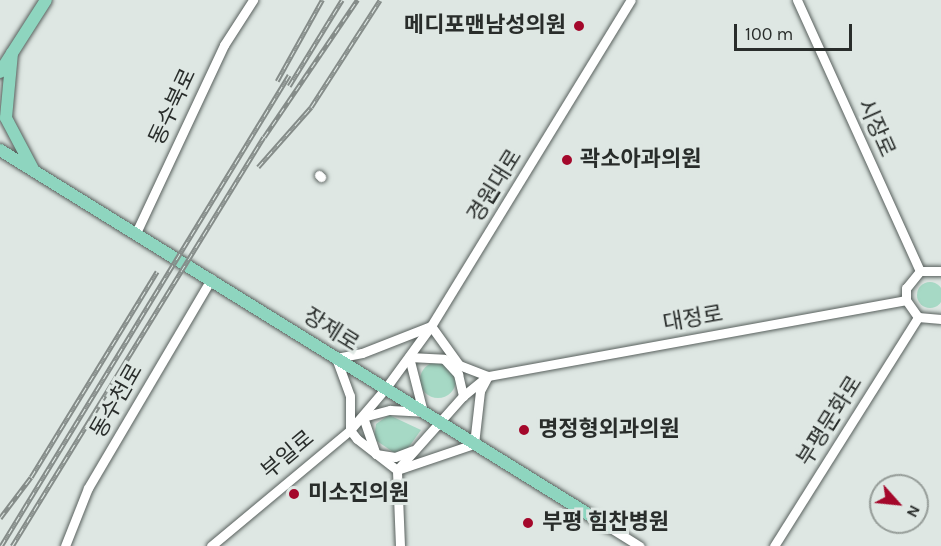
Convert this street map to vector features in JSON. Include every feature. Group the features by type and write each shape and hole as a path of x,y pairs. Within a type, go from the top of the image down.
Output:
{"main road":[{"path":"0,72 46,0"},
{"path":"0,62 12,53"},
{"path":"12,53 6,118 35,172"},
{"name":"장제로","path":"0,150 609,527"},
{"path":"0,161 18,162"}],"street":[{"name":"동수북로","path":"135,235 224,45 253,0"},
{"name":"경원대로","path":"385,388 432,326 632,0"},
{"name":"시장로","path":"797,0 920,272"},
{"path":"941,271 920,272 906,288 906,300 918,317 941,319"},
{"name":"동수천로","path":"65,546 88,488 211,279"},
{"name":"대정로","path":"488,376 906,300"},
{"name":"부평문화로","path":"774,546 918,317"},
{"path":"396,470 350,430 350,396 336,358 362,353 432,326 459,365 488,376"},
{"path":"376,454 363,417 390,410 423,412 409,357 444,359 458,374 463,396"},
{"path":"400,546 396,470 463,396 488,376"},
{"path":"396,470 474,444 480,391 488,376"},
{"name":"부일로","path":"211,546 350,430 385,388"},
{"path":"376,454 395,457 417,448"},
{"name":"장제로","path":"609,527 640,546"}],"green space":[{"path":"930,282 939,286 943,295 939,304 930,308 921,304 917,295 921,286"},
{"path":"438,362 450,368 456,380 450,392 438,398 426,392 420,380 426,368"},
{"path":"389,415 421,430 406,451 396,454 374,439 376,424"}],"railway":[{"path":"277,81 322,0"},
{"path":"289,86 342,0"},
{"path":"12,546 264,137 357,0"},
{"path":"258,167 311,107 380,0"},
{"path":"1,546 289,75"},
{"path":"0,518 31,477 157,271"}],"place":[{"name":"메디포맨남성의원","path":"579,26"},
{"name":"곽소아과의원","path":"567,160"},
{"name":"명정형외과의원","path":"524,430"},
{"name":"미소진의원","path":"294,494"},
{"name":"부평 힘찬병원","path":"528,523"}]}
